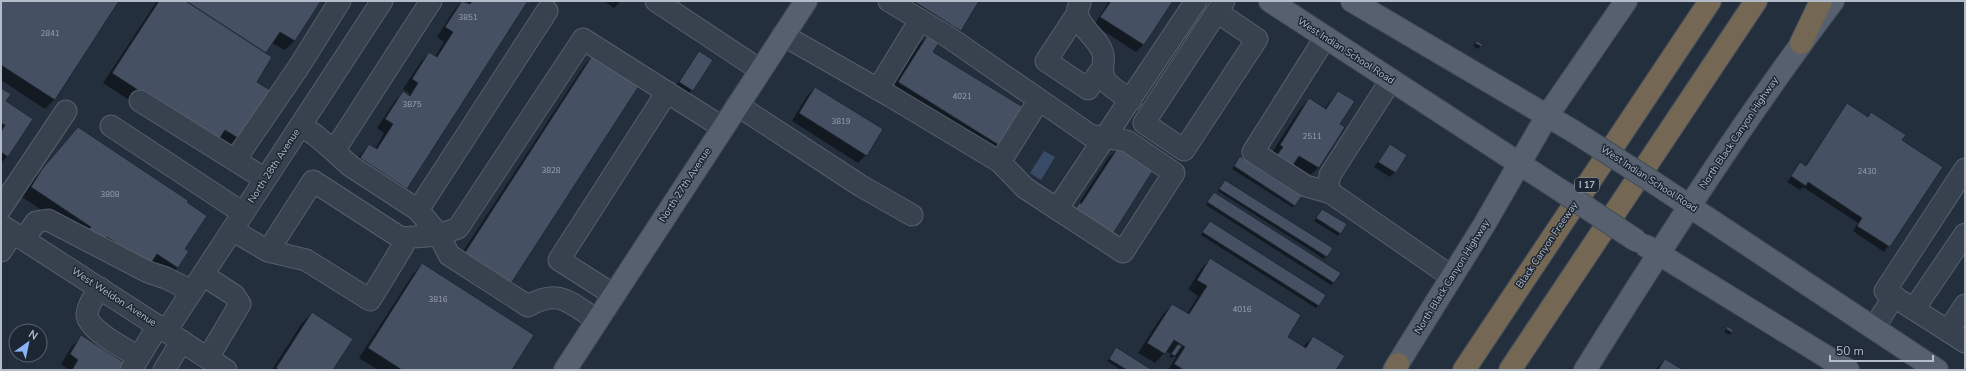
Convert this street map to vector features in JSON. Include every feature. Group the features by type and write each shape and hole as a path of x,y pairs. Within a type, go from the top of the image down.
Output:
{"highway":[{"name":"Black Canyon Freeway","path":"1464,370 1710,1"},
{"path":"1493,370 1739,1"},
{"path":"1510,370 1756,1"},
{"path":"1801,43 1821,1"}],"main road":[{"name":"North 27th Avenue","path":"565,370 736,105 806,1"},
{"name":"West Indian School Road","path":"1270,1 1658,254 1848,370"},
{"name":"West Indian School Road","path":"1352,1 1574,131 1669,192 1937,370"},
{"name":"North Black Canyon Highway","path":"1395,368 1452,277 1547,116 1626,1"},
{"name":"North Black Canyon Highway","path":"1585,370 1690,206 1801,43 1832,1"}],"street":[{"path":"235,160 298,68 340,1"},
{"path":"334,152 431,1"},
{"path":"656,1 760,70"},
{"path":"783,35 878,89 1000,162 1025,188 1123,252 1174,173 1127,142 1090,135 947,36 889,1"},
{"path":"1057,209 1106,138 1196,1"},
{"name":"North 28th Avenue","path":"169,333 197,283 325,89 380,2"},
{"path":"1220,6 1257,39 1184,150 1144,123 1220,6"},
{"path":"1079,8 1081,24 1099,44 1103,55 1101,70 1088,89 1046,61 1079,8"},
{"path":"418,210 547,11"},
{"path":"878,89 920,20"},
{"path":"1325,38 1253,152 1306,186 1330,193 1452,277"},
{"path":"597,320 562,298 553,296 544,297 528,306 449,255 448,231 584,39 722,127"},
{"path":"298,68 325,89"},
{"path":"1101,70 1105,81 1131,100"},
{"path":"1330,193 1328,184 1330,175 1390,80"},
{"path":"614,294 559,260 667,92"},
{"path":"1000,162 1039,100"},
{"path":"140,101 265,179"},
{"path":"736,105 861,186 912,215"},
{"path":"1,208 66,110"},
{"path":"111,126 238,222 268,251 306,260 370,300 404,246 400,238 313,181 268,251"},
{"path":"300,126 315,135 349,165 448,231"},
{"path":"1965,169 1886,290 1965,342"},
{"path":"1,251 13,232 36,222 48,220 148,272 166,278 197,283 234,295 240,304 208,358"},
{"path":"400,238 448,231"},
{"name":"West Weldon Avenue","path":"13,232 226,370"},
{"path":"1914,309 1965,234"},
{"path":"100,288 88,307 87,316 91,325 135,364 169,333"},
{"path":"1874,328 1894,296"},
{"path":"1948,331 1965,305"},
{"path":"164,370 169,333"}],"water":[{"path":"1044,151 1055,157 1041,180 1030,173"}],"building":[{"path":"1,1 119,1 55,100 1,65"},
{"path":"159,1 186,1 272,57 257,82 270,90 238,138 225,130 217,142 112,73"},
{"path":"186,1 321,1 295,41 280,32 266,53"},
{"path":"462,1 470,4 472,1 528,1 407,189 360,158 369,144 377,149 393,124 385,119 403,91 410,96 418,83 412,79 429,52 437,57 453,32 445,27"},
{"path":"913,1 979,1 961,31"},
{"path":"1111,1 1173,1 1144,45 1100,17"},
{"path":"929,33 940,41 933,52 1026,109 1002,147 898,82"},
{"path":"1477,41 1483,45 1482,47 1475,43"},
{"path":"699,51 713,60 693,91 679,82"},
{"path":"592,56 639,86 510,285 464,254"},
{"path":"815,87 883,129 867,156 799,113"},
{"path":"1,88 11,94 6,101 33,119 8,157 1,152 1,132 5,125 1,123"},
{"path":"1338,91 1355,101 1340,124 1345,127 1319,168 1299,156 1291,168 1275,158 1283,147 1280,145 1309,98 1326,109"},
{"path":"1847,103 1868,117 1871,112 1906,135 1902,140 1943,167 1890,247 1857,226 1862,218 1808,182 1806,186 1791,176 1800,162 1806,166"},
{"path":"78,127 189,201 187,202 207,216 185,249 189,251 178,268 157,254 150,265 107,237 105,241 88,230 91,227 31,187 42,169"},
{"path":"1390,144 1407,155 1396,173 1378,162"},
{"path":"1119,146 1154,169 1109,240 1071,215 1080,202 1081,204"},
{"path":"1240,156 1302,196 1295,206 1234,166"},
{"path":"1225,180 1333,248 1327,257 1219,189"},
{"path":"1214,192 1341,273 1334,283 1207,202"},
{"path":"1322,209 1347,224 1341,234 1316,218"},
{"path":"1210,221 1326,295 1319,306 1202,232"},
{"path":"1210,258 1301,315 1288,337 1306,348 1313,336 1345,356 1336,370 1184,370 1174,364 1185,347 1174,340 1165,354 1147,343 1172,304 1189,314 1207,286 1197,280"},
{"path":"422,263 534,335 512,370 402,370 368,348"},
{"path":"312,312 353,339 333,370 279,370 276,368"},
{"path":"1727,326 1733,330 1733,333 1726,329"},
{"path":"81,335 128,365 125,370 72,370 78,360 70,354"},
{"path":"1178,344 1182,346 1175,356 1171,354"},
{"path":"1116,347 1152,370 1127,370 1109,359"},
{"path":"1665,359 1683,370 1658,370"}]}
